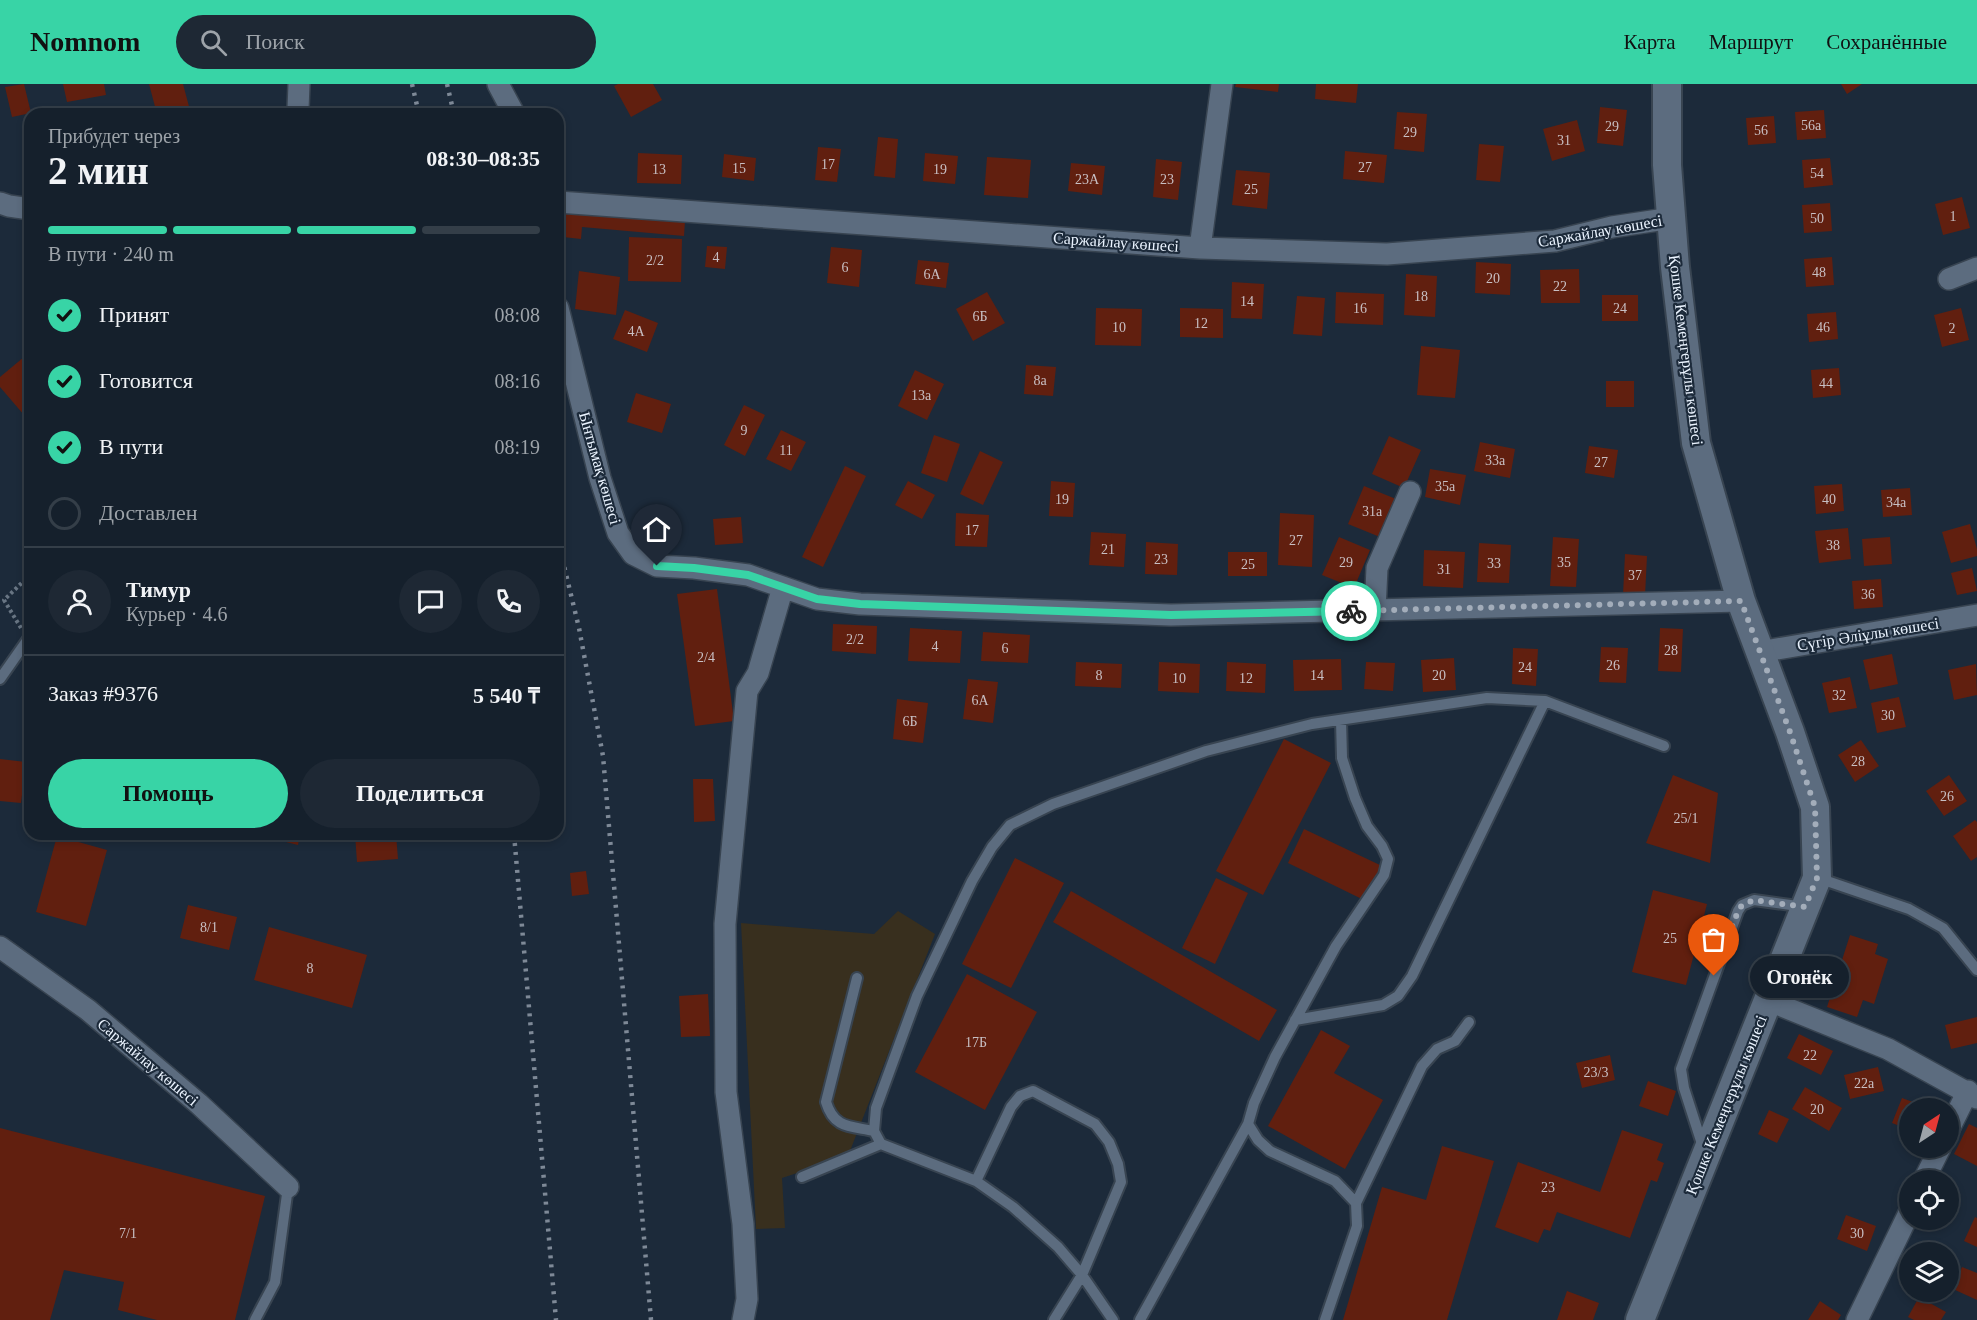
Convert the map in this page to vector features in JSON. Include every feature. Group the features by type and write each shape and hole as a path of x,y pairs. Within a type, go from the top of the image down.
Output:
{"street":[{"path":"298,108 299,84"},
{"path":"498,84 511,108"},
{"path":"1200,248 1222,84"},
{"name":"Қошке Кемеңгерұлы көшесі","path":"1640,1320 1817,878 1815,807 1790,732 1741,601 1696,443 1674,267 1667,165 1670,85"},
{"name":"Саржайлау көшесі","path":"564,202 1200,248 1387,254 1555,241 1611,227 1672,219"},
{"path":"0,203 24,207"},
{"path":"1949,279 1977,268"},
{"name":"Ынтымақ көшесі","path":"564,333 600,478 618,533 633,554 657,566 748,575 817,599 860,604 1171,615 1741,601"},
{"path":"1375,610 1377,568 1410,492"},
{"path":"743,1320 747,1299 743,1224 726,1092 725,924 747,691 758,673 783,587"},
{"name":"Сүгір Әліұлы көшесі","path":"1759,652 1977,615"},
{"name":"Саржайлау көшесі","path":"0,947 88,1010 199,1104 288,1187"},
{"path":"1767,1000 1888,1049 1972,1094 1959,1114"},
{"path":"1857,1320 1901,1230"}],"lane":[{"path":"0,679 24,645"},
{"path":"1113,1320 1082,1275 1058,1247 1013,1207 976,1181 881,1144 874,1131 876,1108 917,996 972,881 992,848 1010,825 1053,804 1206,751 1312,724 1487,698 1545,700 1664,746"},
{"path":"1295,1020 1383,1005 1398,996 1412,976 1545,700"},
{"path":"1140,1320 1248,1124 1254,1103 1270,1066 1295,1020 1336,946 1384,875 1388,859 1382,846 1367,826 1354,798 1342,758 1341,720"},
{"path":"1817,878 1909,909 1943,928 1977,970"},
{"path":"1706,1155 1684,1088 1681,1069 1738,911 1742,905 1754,900 1805,907"},
{"path":"857,978 826,1102 830,1115 840,1124 874,1131"},
{"path":"1325,1320 1357,1226 1356,1203 1422,1066 1437,1049 1455,1041 1469,1022"},
{"path":"976,1181 1011,1107 1020,1096 1033,1091 1095,1124 1109,1142 1118,1164 1121,1182 1082,1275 1054,1320"},
{"path":"1248,1124 1258,1140 1270,1151 1335,1181 1356,1203"},
{"path":"802,1177 881,1144"},
{"path":"255,1320 275,1281 288,1187"}],"path":[{"path":"24,581 4,600 24,632"}],"shaded area":[{"path":"898,911 935,934 848,1156 782,1178 785,1228 756,1229 741,923 874,934"}],"building":[{"path":"24,84 30,108 24,108 24,114 12,117 5,87"},
{"path":"63,84 104,84 106,95 67,102"},
{"path":"149,84 183,84 189,108 155,108"},
{"path":"653,84 662,100 631,117 614,86"},
{"path":"1236,84 1279,84 1278,92 1235,87"},
{"path":"1316,84 1358,84 1356,103 1315,99"},
{"path":"1841,84 1862,84 1847,94"},
{"path":"1600,107 1627,110 1623,146 1597,143"},
{"path":"1824,110 1826,138 1797,140 1795,112"},
{"path":"1397,112 1427,114 1424,152 1394,149"},
{"path":"1774,116 1776,143 1748,145 1746,118"},
{"path":"1577,120 1585,151 1552,161 1543,129"},
{"path":"878,137 898,139 895,178 874,176"},
{"path":"1479,144 1504,146 1500,182 1476,180"},
{"path":"818,147 841,149 837,182 815,180"},
{"path":"1345,151 1387,155 1384,183 1343,179"},
{"path":"638,153 682,155 681,184 637,183"},
{"path":"925,153 958,156 955,184 923,181"},
{"path":"724,154 756,158 754,181 722,177"},
{"path":"987,157 1031,160 1028,198 984,195"},
{"path":"1830,158 1833,185 1804,188 1802,160"},
{"path":"1156,159 1182,162 1178,200 1153,197"},
{"path":"1071,163 1105,166 1102,195 1068,191"},
{"path":"1236,170 1270,173 1267,209 1232,205"},
{"path":"1962,197 1970,228 1943,235 1935,204"},
{"path":"1830,203 1832,231 1804,233 1802,205"},
{"path":"565,210 685,221 684,236 582,227 581,239 564,237"},
{"path":"629,237 682,239 681,282 628,281"},
{"path":"707,246 727,247 725,269 705,267"},
{"path":"831,247 862,250 859,287 827,283"},
{"path":"1832,257 1834,285 1806,287 1804,259"},
{"path":"918,260 949,263 946,288 915,284"},
{"path":"1476,262 1511,264 1510,295 1475,293"},
{"path":"1579,269 1580,303 1541,303 1540,270"},
{"path":"579,271 620,277 616,315 575,309"},
{"path":"1406,274 1437,276 1435,317 1404,315"},
{"path":"1232,282 1264,284 1262,319 1231,318"},
{"path":"987,292 1005,323 973,341 956,309"},
{"path":"1336,292 1384,294 1383,325 1335,323"},
{"path":"1602,295 1638,295 1638,321 1602,321"},
{"path":"1297,296 1325,298 1322,336 1293,334"},
{"path":"1096,308 1142,309 1141,346 1095,345"},
{"path":"1180,308 1223,309 1223,338 1180,337"},
{"path":"1961,308 1969,340 1942,347 1934,315"},
{"path":"625,310 658,323 647,352 613,339"},
{"path":"1836,312 1838,339 1809,342 1807,314"},
{"path":"1421,346 1460,350 1455,398 1417,395"},
{"path":"24,357 24,415 0,387 0,377"},
{"path":"1026,365 1056,367 1053,396 1024,394"},
{"path":"1839,368 1841,395 1813,398 1811,370"},
{"path":"915,370 944,384 927,420 898,406"},
{"path":"1606,381 1634,381 1634,407 1606,407"},
{"path":"636,393 671,404 662,433 627,422"},
{"path":"744,405 765,415 745,456 724,445"},
{"path":"781,430 806,442 791,471 766,459"},
{"path":"934,435 960,444 947,482 921,473"},
{"path":"1389,436 1421,450 1404,488 1372,474"},
{"path":"1480,442 1515,449 1510,478 1474,471"},
{"path":"1589,446 1618,450 1614,478 1585,473"},
{"path":"980,451 1003,462 983,505 960,494"},
{"path":"845,466 866,476 823,567 802,557"},
{"path":"1430,469 1466,475 1460,505 1425,497"},
{"path":"908,481 935,495 922,519 895,505"},
{"path":"1051,481 1075,483 1073,517 1049,516"},
{"path":"1842,484 1844,511 1816,514 1814,486"},
{"path":"1364,486 1396,499 1380,537 1348,524"},
{"path":"1910,488 1912,515 1883,517 1881,490"},
{"path":"956,513 989,515 987,547 955,546"},
{"path":"1280,513 1314,515 1312,567 1278,565"},
{"path":"741,517 743,543 715,545 713,519"},
{"path":"1970,524 1977,556 1951,563 1942,532"},
{"path":"1848,528 1851,559 1819,563 1815,531"},
{"path":"1091,532 1126,534 1124,567 1089,565"},
{"path":"1339,537 1370,550 1354,588 1322,575"},
{"path":"1553,537 1579,539 1576,587 1550,586"},
{"path":"1890,537 1892,564 1864,566 1862,539"},
{"path":"1146,542 1178,544 1177,575 1145,574"},
{"path":"1479,543 1511,545 1509,583 1477,582"},
{"path":"1424,550 1465,552 1463,588 1423,586"},
{"path":"1228,552 1267,552 1267,576 1228,576"},
{"path":"1625,554 1647,556 1645,596 1623,595"},
{"path":"1972,568 1977,591 1957,595 1951,573"},
{"path":"1881,579 1883,607 1854,609 1852,581"},
{"path":"717,589 734,721 695,726 677,594"},
{"path":"833,624 877,626 876,654 832,651"},
{"path":"910,628 962,631 960,663 908,661"},
{"path":"1660,628 1683,629 1681,672 1658,671"},
{"path":"983,632 1030,635 1028,663 981,661"},
{"path":"1601,647 1628,648 1626,683 1599,682"},
{"path":"1513,648 1538,649 1536,686 1512,684"},
{"path":"1892,654 1898,684 1870,690 1863,660"},
{"path":"1454,658 1456,690 1423,692 1421,660"},
{"path":"1341,659 1342,690 1294,691 1293,660"},
{"path":"1076,662 1122,664 1121,688 1075,686"},
{"path":"1159,662 1200,664 1199,693 1158,691"},
{"path":"1227,662 1266,664 1265,693 1226,691"},
{"path":"1366,662 1395,663 1393,691 1364,689"},
{"path":"1976,664 1977,695 1954,700 1948,670"},
{"path":"1850,677 1857,708 1829,713 1822,683"},
{"path":"968,679 998,682 993,723 963,719"},
{"path":"1899,697 1906,727 1877,733 1871,703"},
{"path":"897,699 928,703 923,743 893,739"},
{"path":"1284,739 1331,763 1263,895 1216,871"},
{"path":"1861,740 1879,766 1855,782 1838,755"},
{"path":"0,759 24,762 21,803 0,801"},
{"path":"1673,775 1718,793 1710,863 1646,843"},
{"path":"1949,775 1967,801 1944,816 1926,791"},
{"path":"693,779 713,779 715,821 694,822"},
{"path":"1975,820 1977,822 1977,857 1971,861 1953,836"},
{"path":"1304,829 1382,866 1366,901 1288,863"},
{"path":"56,840 71,840 107,850 86,926 36,912"},
{"path":"278,840 299,840 298,845"},
{"path":"355,840 396,840 398,859 357,862"},
{"path":"1015,858 1064,883 1011,988 962,964"},
{"path":"586,871 589,894 572,896 570,873"},
{"path":"1216,878 1248,893 1215,964 1182,948"},
{"path":"1653,890 1707,904 1686,985 1632,972"},
{"path":"1071,891 1277,1010 1259,1041 1053,922"},
{"path":"188,905 237,917 229,950 180,938"},
{"path":"269,927 367,955 352,1008 254,980"},
{"path":"1850,935 1878,944 1875,954 1888,959 1874,1004 1863,1000 1857,1017 1827,1007"},
{"path":"967,974 1037,1012 985,1110 915,1072"},
{"path":"708,994 710,1036 681,1037 679,996"},
{"path":"1977,1017 1977,1043 1951,1049 1945,1025"},
{"path":"1321,1030 1350,1046 1334,1073 1383,1100 1345,1169 1268,1126"},
{"path":"1799,1034 1833,1051 1821,1075 1787,1058"},
{"path":"1610,1055 1615,1080 1582,1088 1576,1063"},
{"path":"1878,1067 1884,1091 1850,1099 1844,1075"},
{"path":"1648,1081 1676,1091 1668,1116 1639,1106"},
{"path":"1805,1087 1842,1108 1829,1131 1792,1109"},
{"path":"1899,1106 1899,1126 1892,1123"},
{"path":"1769,1110 1789,1119 1777,1143 1758,1134"},
{"path":"1969,1124 1977,1128 1977,1166 1959,1157 1959,1144"},
{"path":"0,1128 265,1196 235,1320 157,1320 118,1310 124,1282 64,1270 50,1320 0,1320"},
{"path":"1622,1130 1663,1144 1657,1160 1664,1163 1657,1182 1651,1180 1630,1238 1557,1212 1550,1231 1544,1229 1538,1243 1495,1227 1518,1162 1600,1192"},
{"path":"1442,1146 1494,1161 1447,1320 1343,1320 1382,1187 1426,1200"},
{"path":"1846,1215 1876,1226 1867,1251 1837,1239"},
{"path":"1975,1217 1977,1218 1977,1247 1964,1241"},
{"path":"1962,1267 1977,1273 1977,1300 1959,1292 1959,1274"},
{"path":"1567,1291 1599,1303 1593,1320 1557,1320"},
{"path":"1820,1301 1841,1315 1838,1320 1808,1320"},
{"path":"1916,1302 1928,1302 1946,1312 1941,1320 1914,1320 1908,1317"}],"railway":[{"path":"412,84 418,108"},
{"path":"447,84 453,108"},
{"path":"564,566 579,628 603,756 651,1320"},
{"path":"515,840 556,1320"}],"way so far":[{"path":"1351,611 1741,601 1790,732 1815,807 1817,878 1805,907 1754,900 1742,905 1714,976"}],"place":[{"name":"Огонёк","path":"1714,976"}],"route":[{"path":"657,566 748,575 817,599 860,604 1171,615 1351,611"}]}
